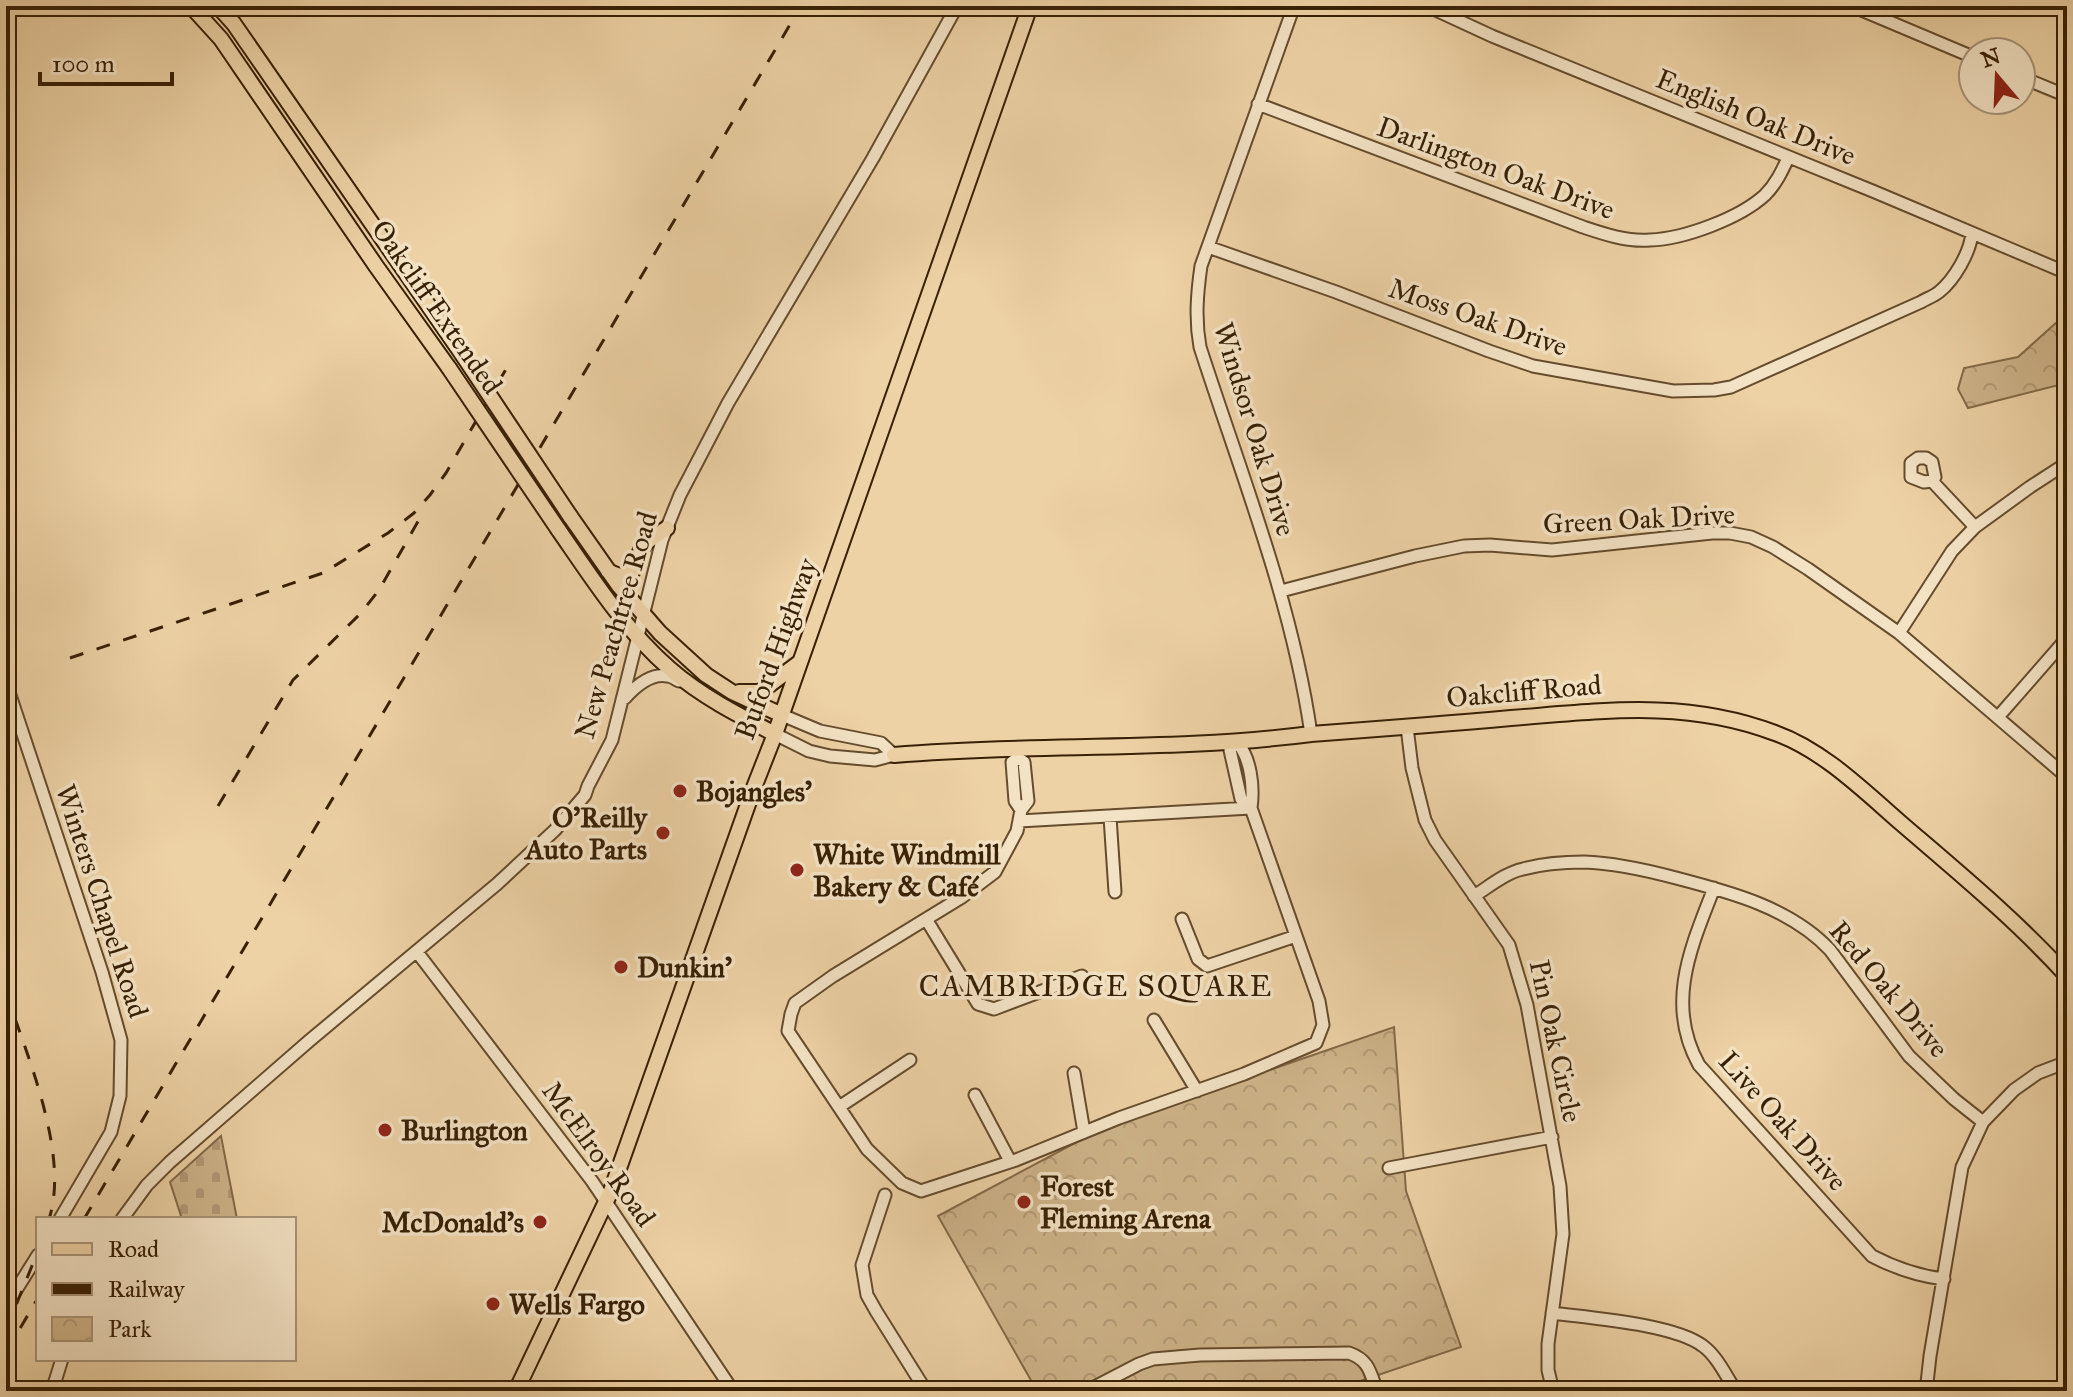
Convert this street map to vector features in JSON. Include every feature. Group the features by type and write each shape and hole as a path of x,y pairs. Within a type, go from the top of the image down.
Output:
{"main road":[{"name":"Oakcliff Extended","path":"191,6 221,39 617,614 639,637"},
{"name":"Oakcliff Extended","path":"218,6 234,24 323,152 608,571 644,615"},
{"name":"Buford Highway","path":"516,1391 606,1201 625,1152 782,715 1030,6"},
{"path":"608,571 619,575 635,570 642,546 667,528"},
{"name":"Oakcliff Road","path":"644,615 706,675 732,692 782,715"},
{"name":"Oakcliff Road","path":"639,637 651,652 692,687 775,734"},
{"path":"732,692 760,692 800,662"},
{"name":"Oakcliff Road","path":"894,755 929,752 1018,754 1271,739 1630,709 1700,713 1776,733 1811,751 1990,899 2067,976"}],"street":[{"name":"New Peachtree Road","path":"123,1217 147,1185 170,1162 533,852 585,795 612,740 662,540 680,495 728,403 873,158 957,6"},
{"name":"Windsor Oak Drive","path":"1294,6 1201,266 1196,324 1200,347 1281,591 1304,682 1311,734"},
{"name":"English Oak Drive","path":"1427,6 1492,36 2067,273"},
{"path":"1852,6 1957,50"},
{"path":"2037,84 2067,96"},
{"name":"Darlington Oak Drive","path":"1258,104 1619,238 1649,241 1680,236 1713,225 1763,196 1777,181 1788,158"},
{"name":"Moss Oak Drive","path":"1208,247 1533,366 1673,391 1731,387 1921,302 1939,292 1951,279 1964,258 1972,233"},
{"path":"1899,633 1952,551 1975,527 2067,463"},
{"path":"1932,481 1975,527"},
{"name":"Green Oak Drive","path":"1281,591 1464,546 1552,550 1730,533 1751,537 1773,547 1899,633 2067,777"},
{"path":"1998,717 2067,638"},
{"path":"622,702 637,685 666,675 692,687"},
{"name":"Winters Chapel Road","path":"6,683 102,972 121,1040 120,1096 111,1132 61,1217"},
{"name":"Oakcliff Road","path":"782,715 820,731 881,743 894,755"},
{"name":"Pin Oak Circle","path":"1407,727 1412,768 1425,820 1435,840 1509,945 1527,1005 1560,1186 1563,1234 1548,1344 1548,1370 1553,1391"},
{"name":"Oakcliff Road","path":"775,734 809,751 830,756 875,760 894,755"},
{"path":"1018,754 1012,762 1015,801 1020,816 1017,831 995,872 962,897 833,976 795,1003 791,1014 788,1031 867,1149 902,1183 921,1191 1244,1074 1316,1043 1323,1025 1319,1001 1251,808 1241,799 1230,750 1236,741"},
{"path":"1020,816 1110,817 1251,808"},
{"path":"1110,817 1115,892"},
{"name":"Red Oak Drive","path":"1474,896 1508,874 1523,869 1584,862 1635,867 1714,888 1774,911 1817,936 1909,1056 1943,1090 1983,1122"},
{"name":"Live Oak Drive","path":"1714,888 1695,936 1682,992 1686,1033 1699,1065 1872,1256 1917,1275 1944,1279"},
{"path":"926,919 978,1004 994,1009 1082,976"},
{"path":"1182,919 1198,959 1207,966 1296,936"},
{"name":"McElroy Road","path":"417,952 606,1201 733,1391"},
{"path":"1154,1020 1197,1091"},
{"path":"839,1107 910,1060"},
{"path":"1930,1391 1927,1383 1930,1356 1962,1167 1983,1122 2014,1090 2038,1073 2067,1062"},
{"path":"1074,1073 1084,1132"},
{"path":"975,1095 1010,1161"},
{"path":"1389,1168 1552,1137"},
{"path":"885,1195 862,1265 867,1295 926,1391"},
{"path":"6,1306 36,1258"},
{"path":"1552,1313 1678,1332 1704,1346 1736,1391"},
{"path":"1087,1391 1139,1364 1170,1357 1309,1353 1359,1356 1366,1363 1377,1391"},
{"path":"52,1391 61,1361"}],"green space":[{"path":"2067,313 2067,383 1968,408 1958,389 1964,368 2018,357"},
{"path":"1394,1027 1406,1191 1461,1347 1331,1391 1037,1391 938,1216 1105,1127"},
{"path":"221,1136 237,1217 181,1217 170,1182"}],"railway":[{"path":"85,1217 801,6"},
{"path":"70,658 323,573 388,533 414,513 446,473 509,364"},
{"path":"218,806 293,680 361,613 379,590 424,511"},
{"path":"6,993 34,1075 50,1136 54,1193 49,1217"},
{"path":"6,1330 36,1256"},
{"path":"6,1352 36,1301"}],"place":[{"name":"Bojangles'","path":"680,791"},
{"name":"O'Reilly Auto Parts","path":"663,833"},
{"name":"White Windmill Bakery & Café","path":"797,870"},
{"name":"Dunkin'","path":"621,967"},
{"name":"Burlington","path":"385,1130"},
{"name":"Forest Fleming Arena","path":"1024,1202"},
{"name":"McDonald's","path":"540,1222"},
{"name":"Wells Fargo","path":"493,1304"}],"district":[{"name":"CAMBRIDGE SQUARE","path":"1096,986"}]}
